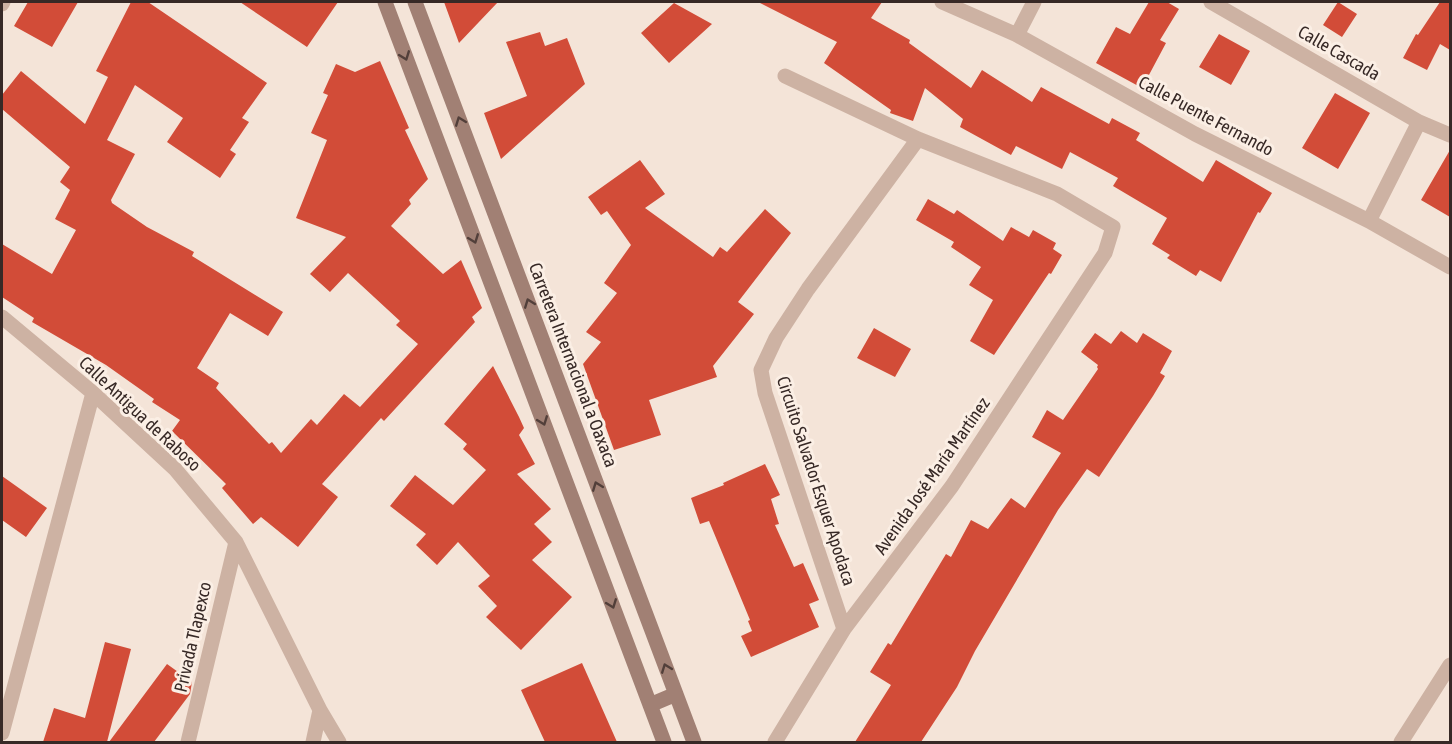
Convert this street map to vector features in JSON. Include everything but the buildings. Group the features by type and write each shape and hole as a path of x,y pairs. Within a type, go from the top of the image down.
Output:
{"street":[{"path":"385,2 664,742"},
{"name":"Carretera Internacional a Oaxaca","path":"415,2 694,742"},
{"name":"Calle Puente Fernando","path":"942,2 1017,35 1194,134 1369,221 1450,267"},
{"path":"1017,35 1034,2"},
{"name":"Calle Cascada","path":"1211,2 1419,122 1450,135"},
{"path":"785,75 918,140"},
{"path":"1369,221 1419,122"},
{"name":"Avenida José María Martínez","path":"775,742 844,629 952,486 1105,254 1113,227 1057,194 918,140"},
{"name":"Circuito Salvador Esquer Apodaca","path":"844,629 765,393 761,370 776,338 808,290 918,140"},
{"name":"Calle Antigua de Raboso","path":"2,317 93,393 175,469 236,542 320,710 339,742"},
{"path":"2,733 93,393"},
{"name":"Privada Tlapexco","path":"188,742 236,542"},
{"path":"1401,742 1450,665"},
{"path":"650,705 676,694"},
{"path":"313,742 320,710"}]}
